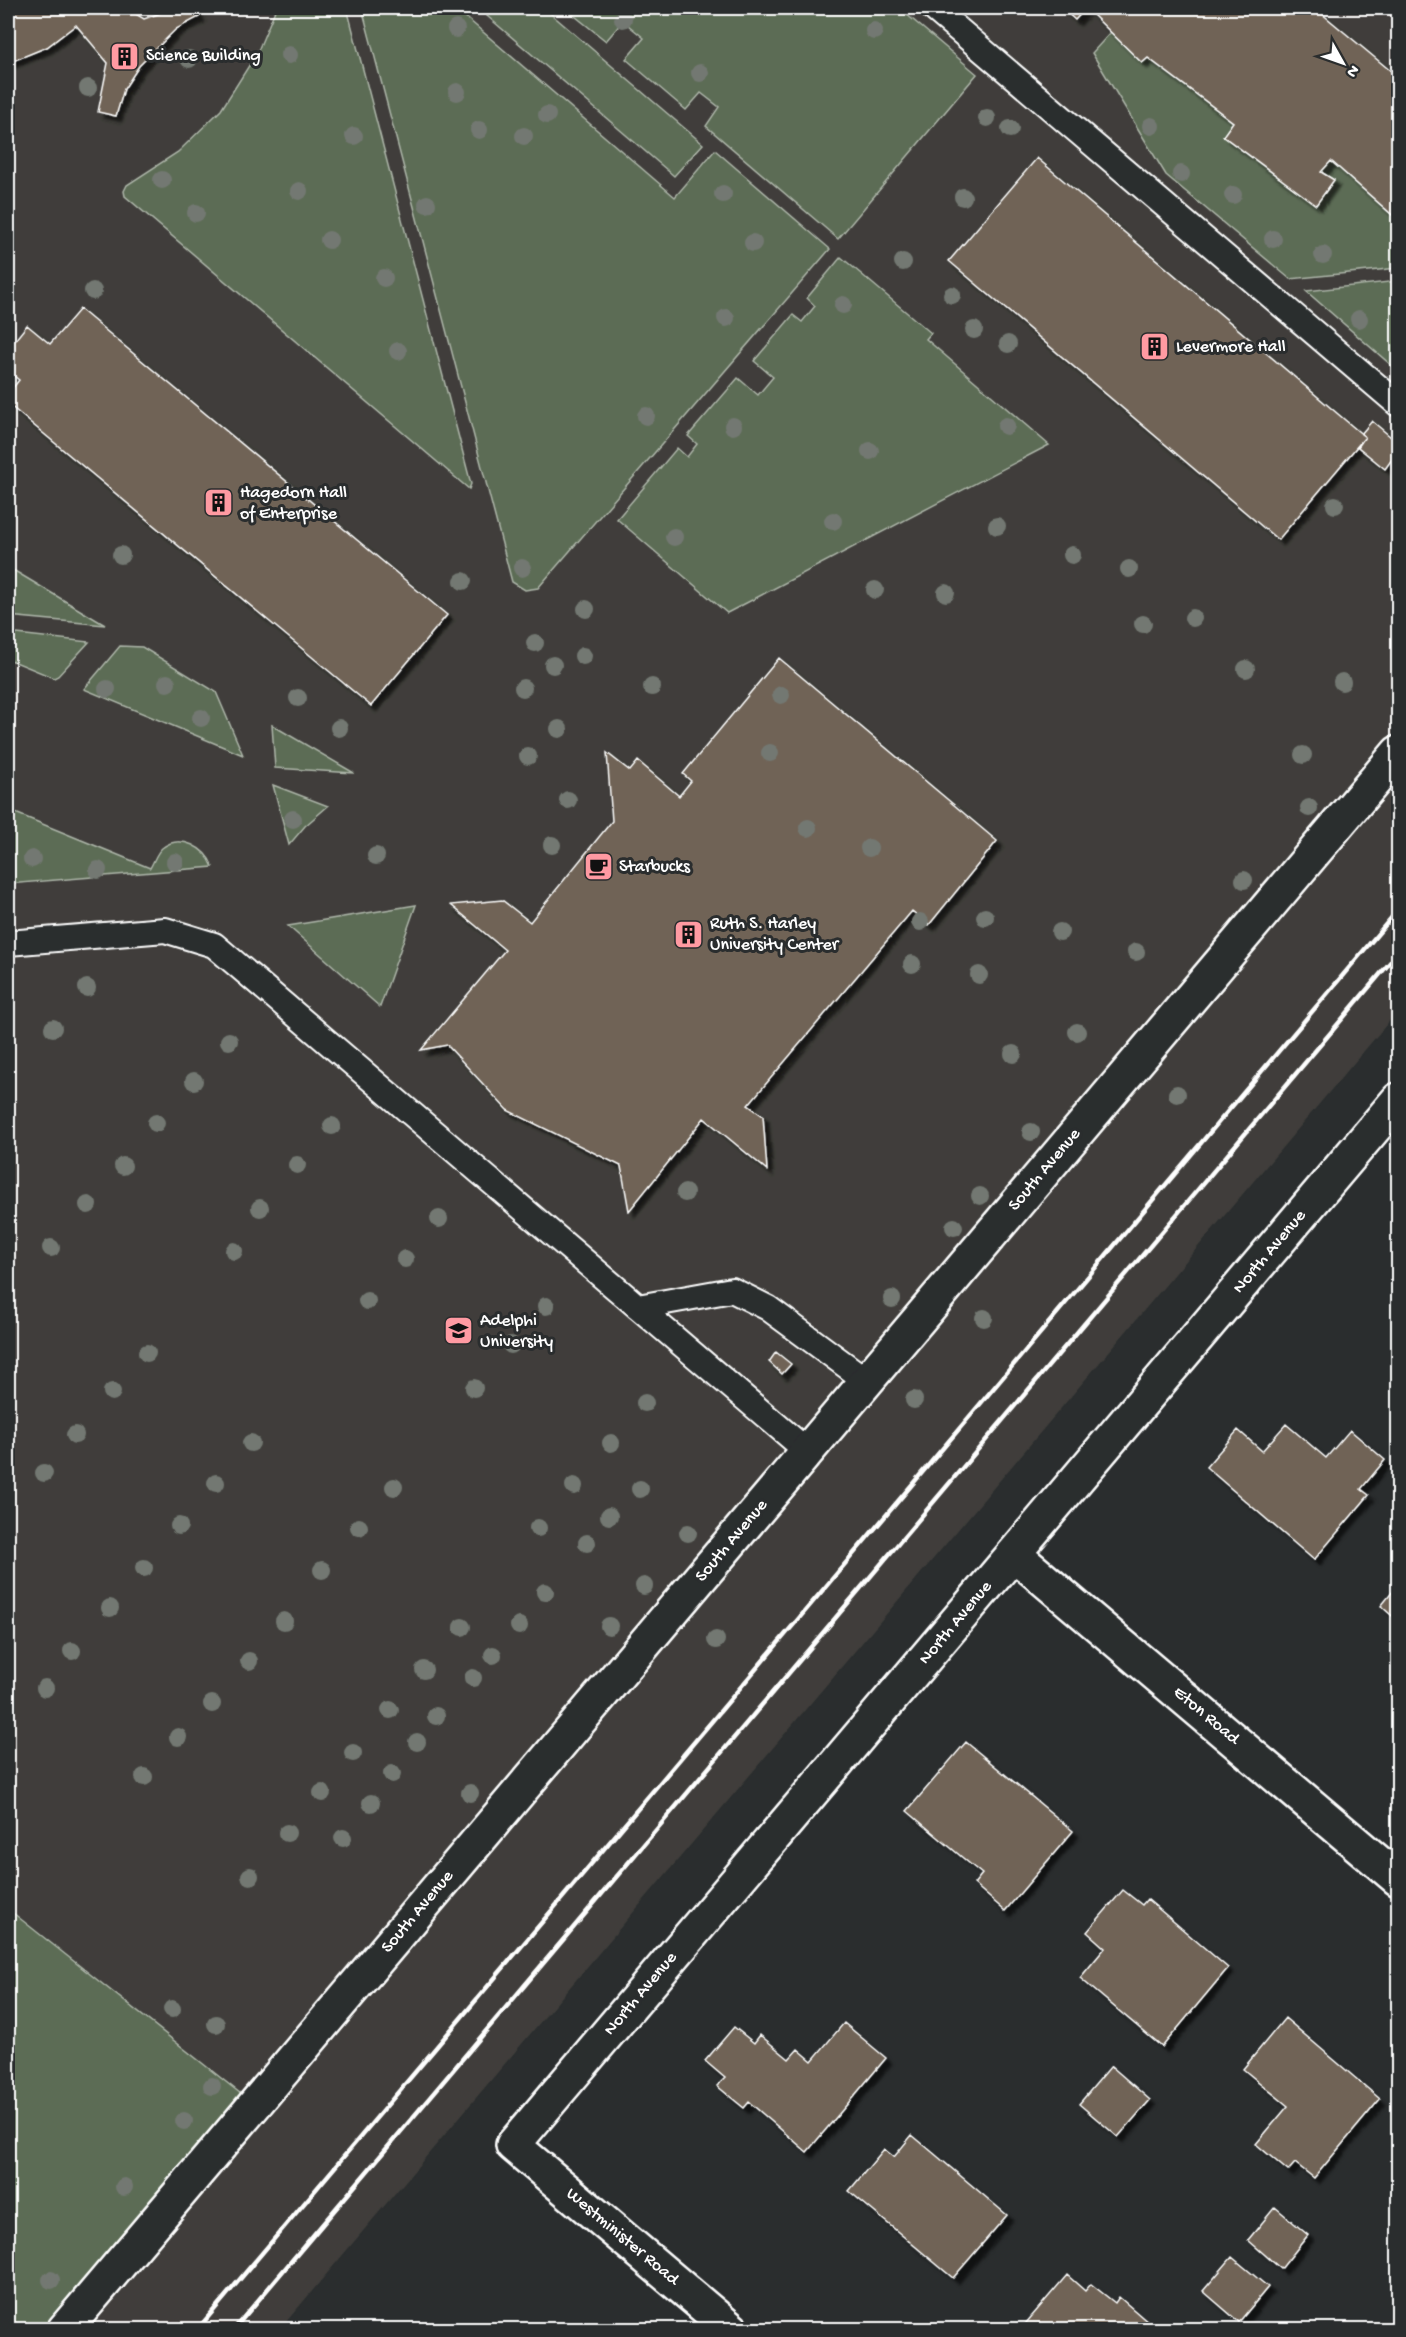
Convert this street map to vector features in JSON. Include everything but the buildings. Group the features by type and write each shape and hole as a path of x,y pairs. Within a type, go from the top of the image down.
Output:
{"street":[{"name":"South Avenue","path":"64,2330 1398,753"},
{"name":"North Avenue","path":"513,2145 1398,1100"},
{"name":"Eton Road","path":"1014,1554 1398,1878"},
{"name":"Westminister Road","path":"513,2145 732,2330"}],"lane":[{"path":"933,8 1398,404"},
{"path":"8,943 165,930 214,945 808,1452"},
{"path":"638,1307 732,1290 768,1308 867,1381"}],"shaded area":[{"name":"Adelphi University","path":"8,8 1398,8 1398,1011 280,2329 59,2329 254,2105 8,1908"}],"green space":[{"path":"276,8 347,8 471,484 469,489 125,196 124,191 127,185 178,152 221,110 257,53"},
{"path":"362,8 467,8 462,14 675,197 715,150 830,249 538,588 525,590 512,582"},
{"path":"494,8 544,8 703,144 674,176 487,16"},
{"path":"565,8 899,8 977,74 838,239 706,126 719,107 701,93 686,110 626,59 644,38 623,21 606,41"},
{"path":"1111,32 1142,63 1148,58 1233,122 1223,136 1316,204 1334,180 1321,172 1331,161 1398,220 1398,268 1290,279 1166,175 1092,53"},
{"path":"841,257 931,333 926,339 1049,445 727,613 617,519 677,448 687,457 697,444 688,436 738,378 758,395 773,377 754,361 793,315 802,322 815,306 807,298"},
{"path":"1398,281 1398,371 1306,291"},
{"path":"8,567 105,625 8,616"},
{"path":"8,633 89,642 54,678 8,659"},
{"path":"120,646 142,647 216,692 243,755 84,689"},
{"path":"272,725 354,773 275,768"},
{"path":"273,785 328,806 305,826 289,845"},
{"path":"8,810 150,868 162,848 177,842 185,842 199,849 210,860 213,867 8,884"},
{"path":"416,905 380,1007 288,926"},
{"path":"8,1909 255,2105 59,2329 8,2329"}],"railway":[{"path":"197,2330 1398,910"},
{"path":"233,2330 1398,953"}],"place":[{"name":"Science Building","path":"125,56"},
{"name":"Levermore Hall","path":"1155,347"},
{"name":"Hagedorn Hall of Enterprise","path":"219,503"},
{"name":"Starbucks","path":"598,867"},
{"name":"Ruth S. Harley University Center","path":"689,934"},
{"name":"Adelphi University","path":"459,1331"}]}
